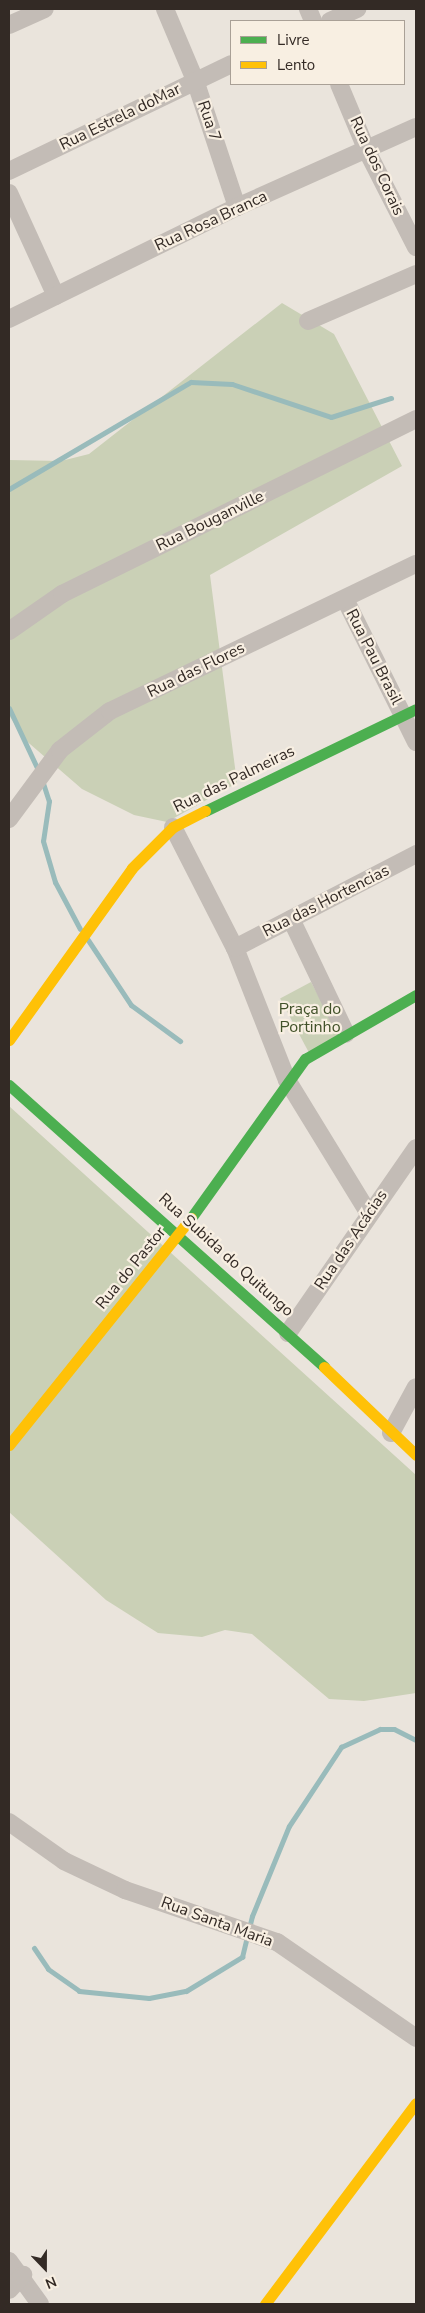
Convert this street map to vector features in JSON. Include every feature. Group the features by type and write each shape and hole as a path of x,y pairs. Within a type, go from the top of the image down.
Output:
{"street":[{"path":"9,25 45,9"},
{"name":"Rua 7","path":"165,9 195,80 237,207"},
{"path":"332,20 357,9"},
{"name":"Rua Estrela doMar","path":"9,172 230,64"},
{"name":"Rua dos Corais","path":"339,85 367,151 416,247"},
{"name":"Rua Rosa Branca","path":"9,319 237,207 367,151 416,127"},
{"path":"9,193 56,296"},
{"path":"308,321 416,274"},
{"name":"Rua Bouganville","path":"9,631 22,618 62,594 416,419"},
{"name":"Rua das Flores","path":"9,819 60,750 110,711 416,564"},
{"name":"Rua Pau Brasil","path":"345,599 410,712 416,742"},
{"name":"Rua das Palmeiras","path":"9,1040 132,868 173,827 410,712"},
{"path":"173,827 235,948 287,1080 369,1214"},
{"name":"Rua das Hortencias","path":"235,948 416,854"},
{"path":"291,919 346,1034"},
{"name":"Rua do Pastor","path":"9,1446 179,1234 287,1080 305,1059 416,995"},
{"name":"Rua Subida do Quitungo","path":"9,1085 288,1332 416,1455"},
{"name":"Rua das Acácias","path":"288,1332 416,1148"},
{"path":"391,1433 416,1387"},
{"name":"Rua Santa Maria","path":"9,1822 64,1861 125,1890 277,1942 416,2038"},
{"path":"265,2304 416,2103"},
{"path":"9,2260 23,2275 40,2304"},
{"path":"9,2290 23,2275"}],"green space":[{"path":"282,303 334,334 402,466 210,575 237,783 167,822 134,815 82,789 23,738 9,715 9,460 61,461 89,454"},
{"name":"Praça do Portinho","path":"311,982 340,1036 309,1052 280,998"},
{"path":"9,1106 416,1475 416,1693 364,1701 329,1699 252,1634 225,1630 202,1637 158,1633 106,1600 9,1512"}],"waterway":[{"path":"9,489 191,382 232,384 331,417 391,398"},
{"path":"9,708 39,772"},
{"path":"42,780 49,801 43,841 55,882 80,929"},
{"path":"88,940 131,1005 180,1041"},
{"path":"34,1948 48,1969 79,1991 149,1998 186,1991 242,1957 252,1916 289,1826 341,1747 380,1729 394,1729 416,1740"}],"traffic: fast":[{"path":"205,811 416,709"},
{"path":"191,1218 305,1059 416,995"},
{"path":"9,1085 324,1367"}],"traffic: slow":[{"path":"9,1040 132,868 173,827 205,811"},
{"path":"9,1445 191,1218"},
{"path":"324,1367 416,1455"},
{"path":"265,2304 416,2103"}]}
